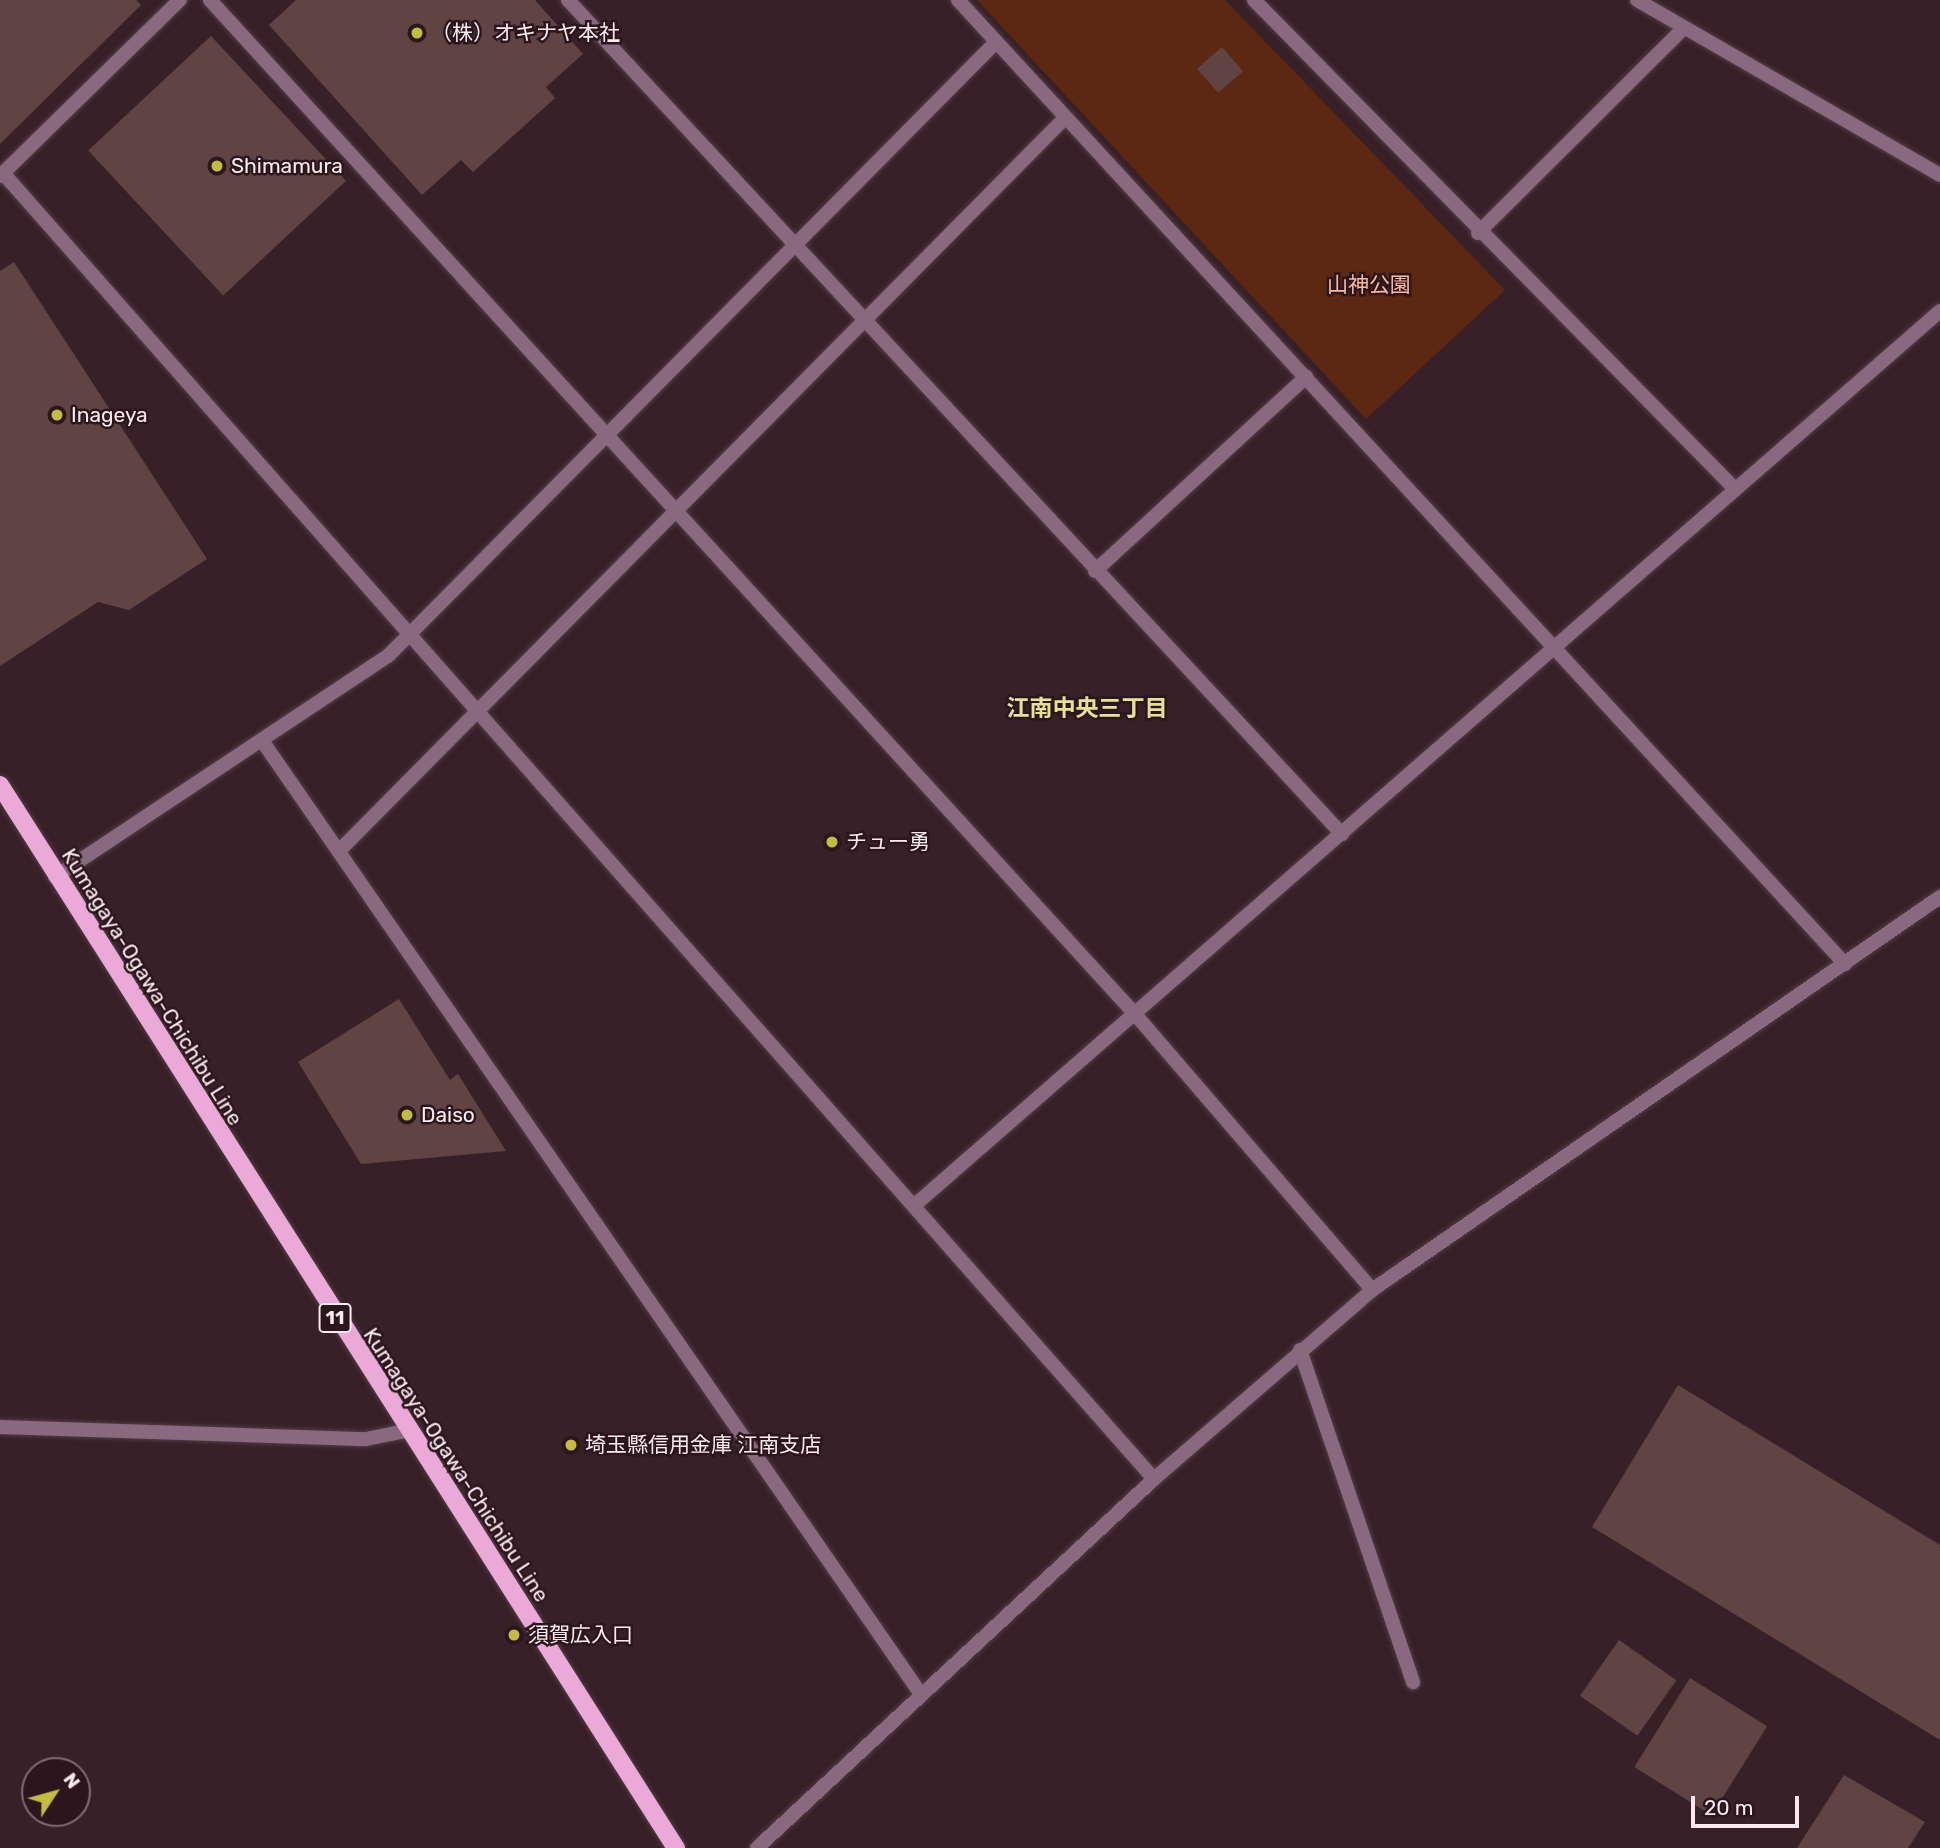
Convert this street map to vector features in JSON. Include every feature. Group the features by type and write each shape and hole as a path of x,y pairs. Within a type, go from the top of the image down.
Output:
{"main road":[{"name":"Kumagaya-Ogawa-Chichibu Line","path":"0,785 55,877 406,1431 676,1848"}],"street":[{"path":"180,0 1,174 916,1204 1154,1479"},
{"path":"210,0 1135,1014 1372,1290"},
{"path":"568,0 1342,834"},
{"path":"957,0 1845,964"},
{"path":"1254,0 1478,233 1734,488"},
{"path":"1637,0 1682,30 1940,175"},
{"path":"1478,233 1682,30"},
{"path":"55,877 262,742 389,655 996,42"},
{"path":"340,850 862,318 1065,118"},
{"path":"916,1204 1342,834 1553,645 1940,311"},
{"path":"1096,571 1306,377"},
{"path":"262,742 340,850 920,1693"},
{"path":"757,1848 920,1693 1154,1479 1372,1290 1940,897"},
{"path":"1300,1350 1413,1682"},
{"path":"0,1427 366,1439 406,1431"}],"green space":[{"name":"山神公園","path":"977,0 1225,0 1505,290 1366,419"}],"building":[{"path":"0,0 136,0 141,5 0,144"},
{"path":"296,0 535,0 583,54 546,87 555,98 473,172 461,160 422,195 269,25"},
{"name":"Shimamura","path":"211,36 346,181 223,295 88,151"},
{"path":"1222,47 1243,71 1218,93 1197,69"},
{"name":"Inageya","path":"14,262 207,559 129,610 98,602 0,666 0,271"},
{"name":"Daiso","path":"399,999 450,1080 458,1074 506,1151 361,1164 298,1062"},
{"path":"1678,1385 1940,1545 1940,1740 1592,1527"},
{"path":"1619,1640 1676,1680 1637,1736 1580,1696"},
{"path":"1690,1678 1767,1726 1712,1815 1634,1767"},
{"path":"1844,1775 1925,1822 1908,1848 1797,1848"}],"place":[{"name":"（株）オキナヤ本社","path":"417,33"},
{"name":"Shimamura","path":"217,166"},
{"name":"Inageya","path":"57,415"},
{"name":"チュー勇","path":"832,842"},
{"name":"Daiso","path":"407,1115"},
{"name":"埼玉縣信用金庫 江南支店","path":"571,1445"},
{"name":"須賀広入口","path":"514,1635"}],"district":[{"name":"江南中央三丁目","path":"1087,708"}]}
